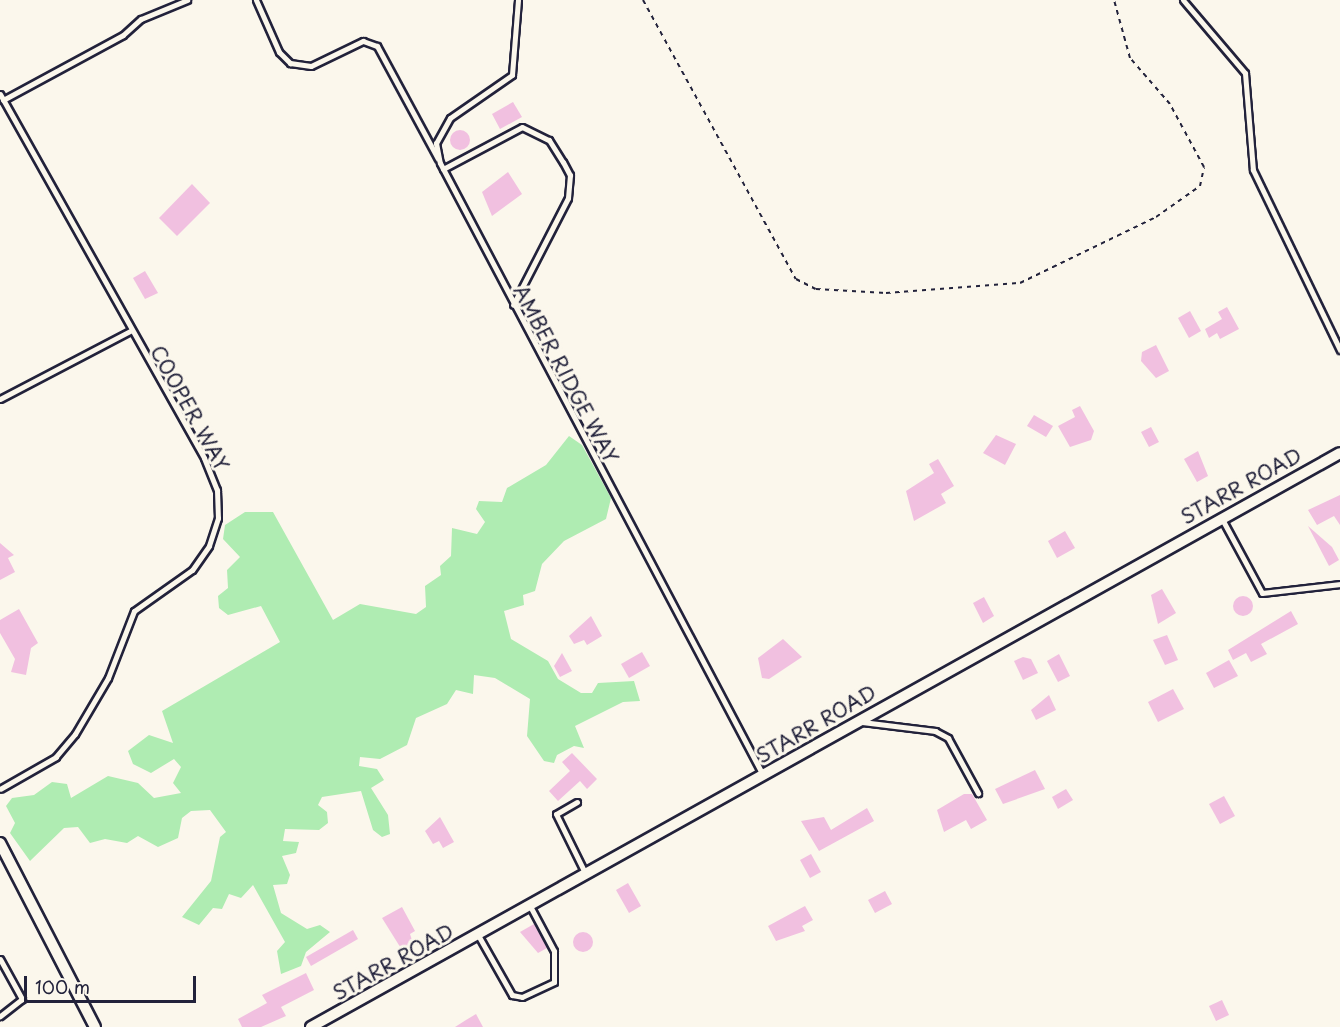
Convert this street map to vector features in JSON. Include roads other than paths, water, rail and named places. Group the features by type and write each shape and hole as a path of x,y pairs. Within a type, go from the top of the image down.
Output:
{"street":[{"name":"STARR ROAD","path":"311,1027 586,875 1221,517 1340,453"},
{"path":"0,843 94,1027"}],"lane":[{"path":"2,97 123,35 141,19 187,0"},
{"path":"256,0 279,52 301,67 363,40 377,46 441,166 522,127 549,140 570,175 567,198 513,305"},
{"name":"AMBER RIDGE WAY","path":"518,0 512,75 450,118 436,143 441,166 762,775"},
{"path":"1183,0 1245,73 1253,170 1340,350"},
{"name":"COOPER WAY","path":"0,789 56,757 75,734 108,678 134,611 192,570 209,546 218,518 217,490 204,458 130,331 2,97"},
{"path":"0,399 130,331"},
{"path":"1221,517 1262,593 1340,584"},
{"path":"857,721 935,731 948,738 978,793"},
{"path":"577,801 556,814 586,875"},
{"path":"478,935 512,995 522,997 554,982 557,965 551,940 530,906"},
{"path":"0,959 22,999 0,1016"}]}
